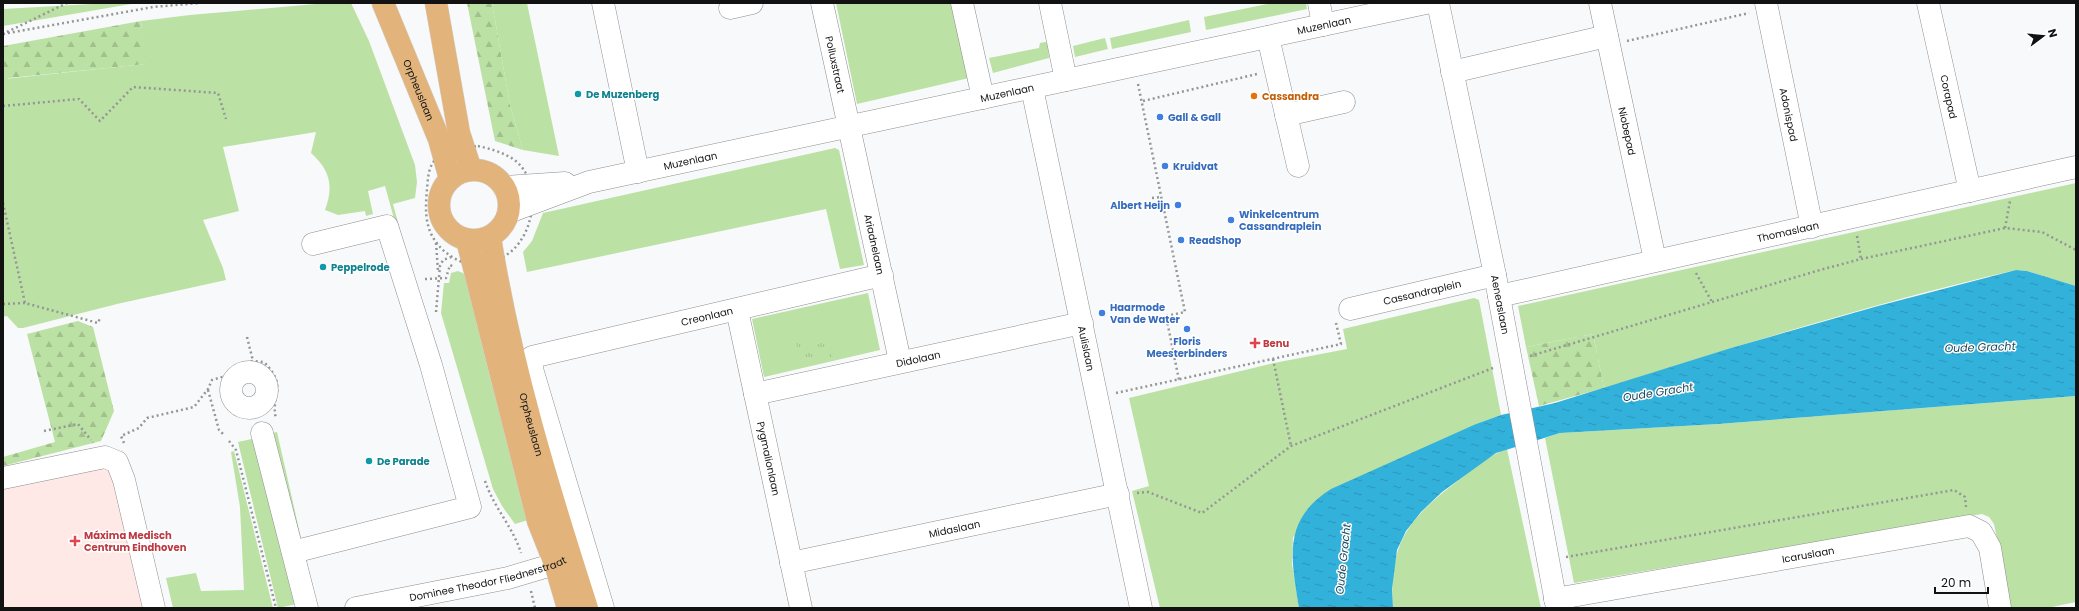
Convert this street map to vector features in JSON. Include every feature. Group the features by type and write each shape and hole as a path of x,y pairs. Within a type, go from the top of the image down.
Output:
{"main road":[{"name":"Orpheuslaan","path":"383,3 439,139 450,179"},
{"path":"436,3 459,133 471,170"},
{"path":"471,170 490,174 504,187 507,195 509,212 502,226 490,237 467,240 450,231 440,214 440,195 450,179 471,170"},
{"name":"Orpheuslaan","path":"490,237 515,362 558,516 568,608"},
{"name":"Orpheuslaan","path":"467,240 477,274 538,521 563,560 587,608"}],"street":[{"path":"602,3 638,172"},
{"path":"730,8 752,3"},
{"name":"Polluxstraat","path":"822,3 848,127"},
{"path":"962,3 983,98"},
{"path":"1050,3 1066,80"},
{"path":"1318,3 1323,25"},
{"name":"Muzenlaan","path":"509,212 589,182 1426,3"},
{"name":"Aeneaslaan","path":"1438,3 1500,296 1556,604"},
{"name":"Niobepad","path":"1600,3 1655,260"},
{"name":"Corapad","path":"1928,3 1970,191"},
{"name":"Adonispad","path":"1767,6 1812,227"},
{"path":"1268,37 1298,166"},
{"path":"1452,72 1608,40"},
{"name":"Aulislaan","path":"1032,88 1098,397 1141,608"},
{"path":"1286,115 1344,102"},
{"name":"Ariadnelaan","path":"848,127 900,361"},
{"name":"Thomaslaan","path":"1500,296 1655,260 1853,218 2076,167"},
{"name":"Muzenlaan","path":"504,187 516,187 542,183 589,182"},
{"path":"293,552 470,507 431,365 387,226 313,244"},
{"name":"Creonlaan","path":"532,357 882,275"},
{"name":"Cassandraplein","path":"1350,309 1495,275"},
{"name":"Pygmalionlaan","path":"737,310 801,608"},
{"name":"Didolaan","path":"755,394 900,361 1082,323"},
{"name":"Orpheuslaan","path":"532,357 532,369 603,608"},
{"path":"241,370 262,378 266,383 264,423 307,608"},
{"path":"3,478 105,457 117,462 124,480 154,608"},
{"name":"Midaslaan","path":"791,563 1118,494"},
{"path":"1969,526 1981,532 1990,548 2000,608"},
{"name":"Icaruslaan","path":"1556,604 1969,526"},
{"name":"Dominee Theodor Fliednerstraat","path":"356,608 508,578 563,560"}],"path":[{"path":"3,34 67,3"},
{"path":"3,34 153,7 199,3"},
{"path":"1608,40 1767,6"},
{"path":"1134,66 1143,101 1185,312 1166,316 1179,380"},
{"path":"1143,101 1276,70"},
{"path":"3,106 79,99 100,121 133,87 218,93 226,119"},
{"path":"428,176 425,203 428,226 436,243 438,274 437,316"},
{"path":"2005,228 2010,199 2007,183"},
{"path":"1152,198 1161,197"},
{"path":"3,203 25,303"},
{"path":"1853,218 1861,259"},
{"path":"1118,494 1148,492 1202,513 1291,446 1512,361 1861,259 2005,228 2042,232 2076,250"},
{"path":"436,243 452,257 443,260 438,274"},
{"path":"1687,254 1712,302"},
{"path":"404,282 446,278 450,265 467,271 470,276 477,274"},
{"path":"3,304 25,303 98,323 100,318"},
{"path":"1098,397 1341,344 1334,313 1350,309"},
{"path":"241,370 247,337"},
{"path":"1273,359 1291,446"},
{"path":"120,436 139,428 147,418 194,407 208,389 212,380 264,362 274,372 278,385 278,398 264,423"},
{"path":"208,389 220,430 224,435"},
{"path":"44,431 78,424 105,457"},
{"path":"229,441 236,450 276,608"},
{"path":"483,474 491,497 512,530 527,573 535,608"},
{"path":"1548,560 1954,490 1965,497 1969,526"}],"shaded area":[{"name":"Máxima Medisch Centrum Eindhoven","path":"123,450 164,608 3,608 3,473"}],"green space":[{"path":"110,3 137,3 3,26 3,9"},
{"path":"327,3 351,3 369,41 415,165 417,182 415,198 393,204 418,297 415,295 385,186 368,191 373,214 366,216 365,211 338,215 325,210 330,186 326,172 311,153 316,132 223,147 239,211 203,220 223,268 226,280 117,304 23,328 18,328 7,316 3,317 4,79 145,64 141,21 190,15"},
{"path":"467,3 492,3 510,105 523,150 495,141"},
{"path":"492,3 527,3 559,156 523,150 510,105"},
{"path":"836,3 951,3 969,78 857,104"},
{"path":"1272,3 1306,3 1307,9 1206,30 1204,17"},
{"path":"1189,20 1191,32 1112,49 1110,38"},
{"path":"141,21 146,64 9,78 3,81 3,46"},
{"path":"1105,38 1108,49 1075,57 1073,46"},
{"path":"1040,43 1048,43 1049,58 993,73 989,58 1039,48"},
{"path":"835,148 839,150 864,265 840,269 826,209 527,272 523,252 532,241 543,213"},
{"path":"2076,183 2076,286 2027,271 2016,270 1964,282 1860,310 1757,340 1604,388 1593,334 1526,347 1518,306"},
{"path":"458,271 465,274 482,321 485,357 528,520 515,524 502,506 493,489 441,313 444,283 449,283 451,273"},
{"path":"868,293 880,350 764,377 752,319"},
{"path":"1474,298 1479,300 1501,415 1476,424 1293,537 1292,564 1299,608 1160,608 1132,491 1149,486 1129,398 1274,363 1347,349 1343,329"},
{"path":"78,321 93,327 114,411 101,441 3,466 3,457 55,442 27,334"},
{"path":"1593,334 1604,388 1539,406 1526,347"},
{"path":"828,335 833,360 801,367 796,342"},
{"path":"2076,396 2076,602 2047,608 2011,608 1994,524 1989,517 1982,514 1574,583 1545,438 1560,433 1718,424"},
{"path":"277,432 301,538 297,538 272,433"},
{"path":"256,438 297,604 278,608 238,442"},
{"path":"1507,449 1541,608 1393,608 1392,585 1394,566 1405,534 1415,520 1427,507 1476,466 1488,458"},
{"path":"234,451 273,608 173,608 166,578 196,573 201,591 244,590 240,507 231,452"}],"water":[{"name":"Oude Gracht","path":"2016,270 2027,271 2076,286 2076,396 1718,424 1560,433 1496,453 1442,492 1421,512 1406,531 1397,550 1392,589 1393,608 1299,608 1293,557 1297,527 1304,514 1315,501 1331,489 1476,424 1501,415 1555,403 1731,348 1878,306"}],"place":[{"name":"De Muzenberg","path":"578,94"},
{"name":"Cassandra","path":"1254,96"},
{"name":"Gall & Gall","path":"1160,117"},
{"name":"Kruidvat","path":"1165,166"},
{"name":"Albert Heijn","path":"1178,205"},
{"name":"Winkelcentrum Cassandraplein","path":"1231,220"},
{"name":"ReadShop","path":"1181,240"},
{"name":"Peppelrode","path":"323,267"},
{"name":"Haarmode Van de Water","path":"1102,313"},
{"name":"Floris Meesterbinders","path":"1187,329"},
{"name":"Benu","path":"1255,343"},
{"name":"De Parade","path":"369,461"},
{"name":"Máxima Medisch Centrum Eindhoven","path":"75,541"}]}
